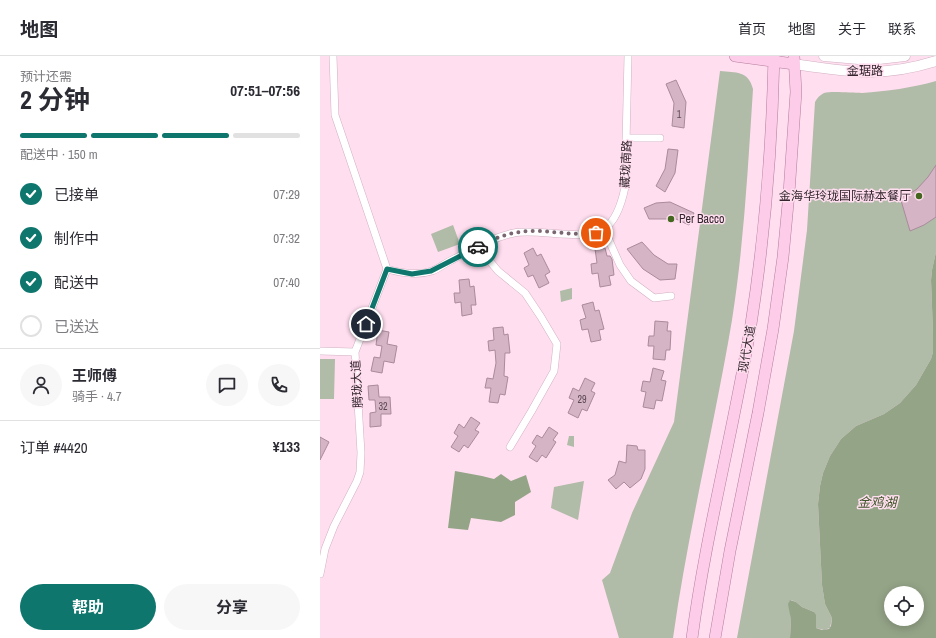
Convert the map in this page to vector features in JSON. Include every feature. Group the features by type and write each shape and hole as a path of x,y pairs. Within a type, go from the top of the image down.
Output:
{"main road":[{"path":"735,56 794,60"},
{"name":"金琚路","path":"824,56 870,60 906,56"},
{"name":"现代大道","path":"692,638 707,546 736,408 756,287 765,208 774,58"},
{"name":"现代大道","path":"715,638 730,551 758,413 773,329 783,257 796,92 794,60"},
{"name":"金琚路","path":"794,60 836,71 870,73 898,70 936,61"}],"street":[{"path":"333,56 335,115 387,269 412,274 431,271 494,238 515,232 533,231 585,235 596,233 604,229 620,265 631,281 654,298 671,296"},
{"name":"藏珑南路","path":"604,229 615,217 622,201 625,187 628,56"},
{"path":"627,138 660,138"},
{"path":"478,246 498,271 524,293 541,317 557,344 554,371 510,447"},
{"name":"腾珑大道","path":"320,574 325,549 334,526 357,481 360,472 361,453 355,352 387,269"},
{"path":"320,351 355,352"}],"shaded area":[{"path":"720,71 745,75 751,83 753,89 740,263 725,360 686,558 673,638 619,638 602,580 610,573 632,513 674,422"},
{"path":"936,81 936,252 931,280 933,352 931,359 916,385 900,403 884,414 856,426 841,439 830,456 823,473 818,504 822,585 825,604 832,618 830,628 824,630 816,628 814,612 791,600 789,602 791,620 790,638 737,638 794,331 807,230 815,102 824,93 828,92 862,93 909,87"},
{"path":"453,225 460,244 438,252 431,234"},
{"path":"572,288 572,299 561,302 560,291"},
{"path":"320,359 335,359 334,399 320,399"},
{"path":"569,436 574,436 574,447 567,445"},
{"path":"584,481 578,520 551,508 554,487"}],"water":[{"name":"金鸡湖","path":"936,252 936,638 790,638 791,620 788,604 790,600 814,612 816,615 816,628 822,630 829,629 831,626 832,618 825,604 822,585 818,504 823,473 830,456 841,439 856,426 884,414 900,403 916,385 931,359 933,352 933,333 931,280"},
{"path":"455,471 494,479 501,474 511,481 526,475 531,492 515,502 515,515 501,522 471,518 468,530 448,528"}],"building":[{"path":"676,80 686,102 684,128 672,126 674,103 666,84"},
{"path":"668,149 678,150 675,173 665,192 656,186 665,169"},
{"name":"金海华玲珑国际赫本餐厅","path":"936,165 936,217 924,225 910,231 900,197 917,189"},
{"path":"670,202 694,213 689,225 676,219 649,219 644,208 656,203"},
{"path":"642,242 654,255 668,264 677,264 675,279 660,280 643,269 627,249"},
{"path":"533,248 537,256 541,254 550,272 545,275 549,283 539,288 533,275 528,277 524,268 529,265 524,253"},
{"path":"605,248 607,256 610,256 612,259 614,275 609,276 611,285 600,287 598,273 592,274 591,264 597,263 595,249"},
{"path":"469,279 470,287 474,286 476,305 471,305 472,314 462,316 461,302 455,303 454,293 460,293 459,280"},
{"path":"593,302 595,311 599,310 604,329 599,330 601,340 591,342 588,329 582,330 580,320 586,318 582,305"},
{"path":"655,321 668,322 667,331 671,331 670,350 666,350 665,360 653,359 654,346 648,346 649,336 654,336"},
{"path":"503,327 504,335 508,334 510,353 505,353 504,376 508,377 505,395 500,394 498,403 489,402 491,388 485,388 487,378 493,379 496,363 495,350 489,351 488,341 494,340 493,328"},
{"path":"378,330 389,332 387,344 397,346 394,363 384,361 382,373 371,371 374,357 380,358 382,346 376,345"},
{"path":"653,368 664,371 661,380 666,381 662,401 656,400 654,409 643,407 646,392 641,391 643,381 650,382"},
{"path":"585,378 595,383 591,391 595,393 587,411 582,409 578,418 568,413 574,400 569,398 573,388 579,391"},
{"path":"378,385 379,397 390,397 391,414 381,414 381,426 370,427 370,413 376,412 375,400 369,400 368,386"},
{"path":"471,417 480,423 475,430 479,432 468,448 464,445 459,452 451,447 458,436 454,433 459,424 464,428"},
{"path":"549,427 558,433 553,440 556,442 546,458 542,455 537,462 529,457 536,446 532,443 537,435 542,438"},
{"path":"320,437 329,442 320,460"},
{"path":"627,445 637,446 638,450 645,450 645,469 641,479 630,488 624,482 616,489 608,480 615,475 619,461 626,463"}],"way so far":[{"path":"478,247 494,238 515,232 533,231 585,235 596,233"}],"place":[{"name":"金海华玲珑国际赫本餐厅","path":"919,196"},
{"name":"Per Bacco","path":"671,219"}],"route":[{"path":"366,324 387,269 412,274 431,271 478,247"}]}
